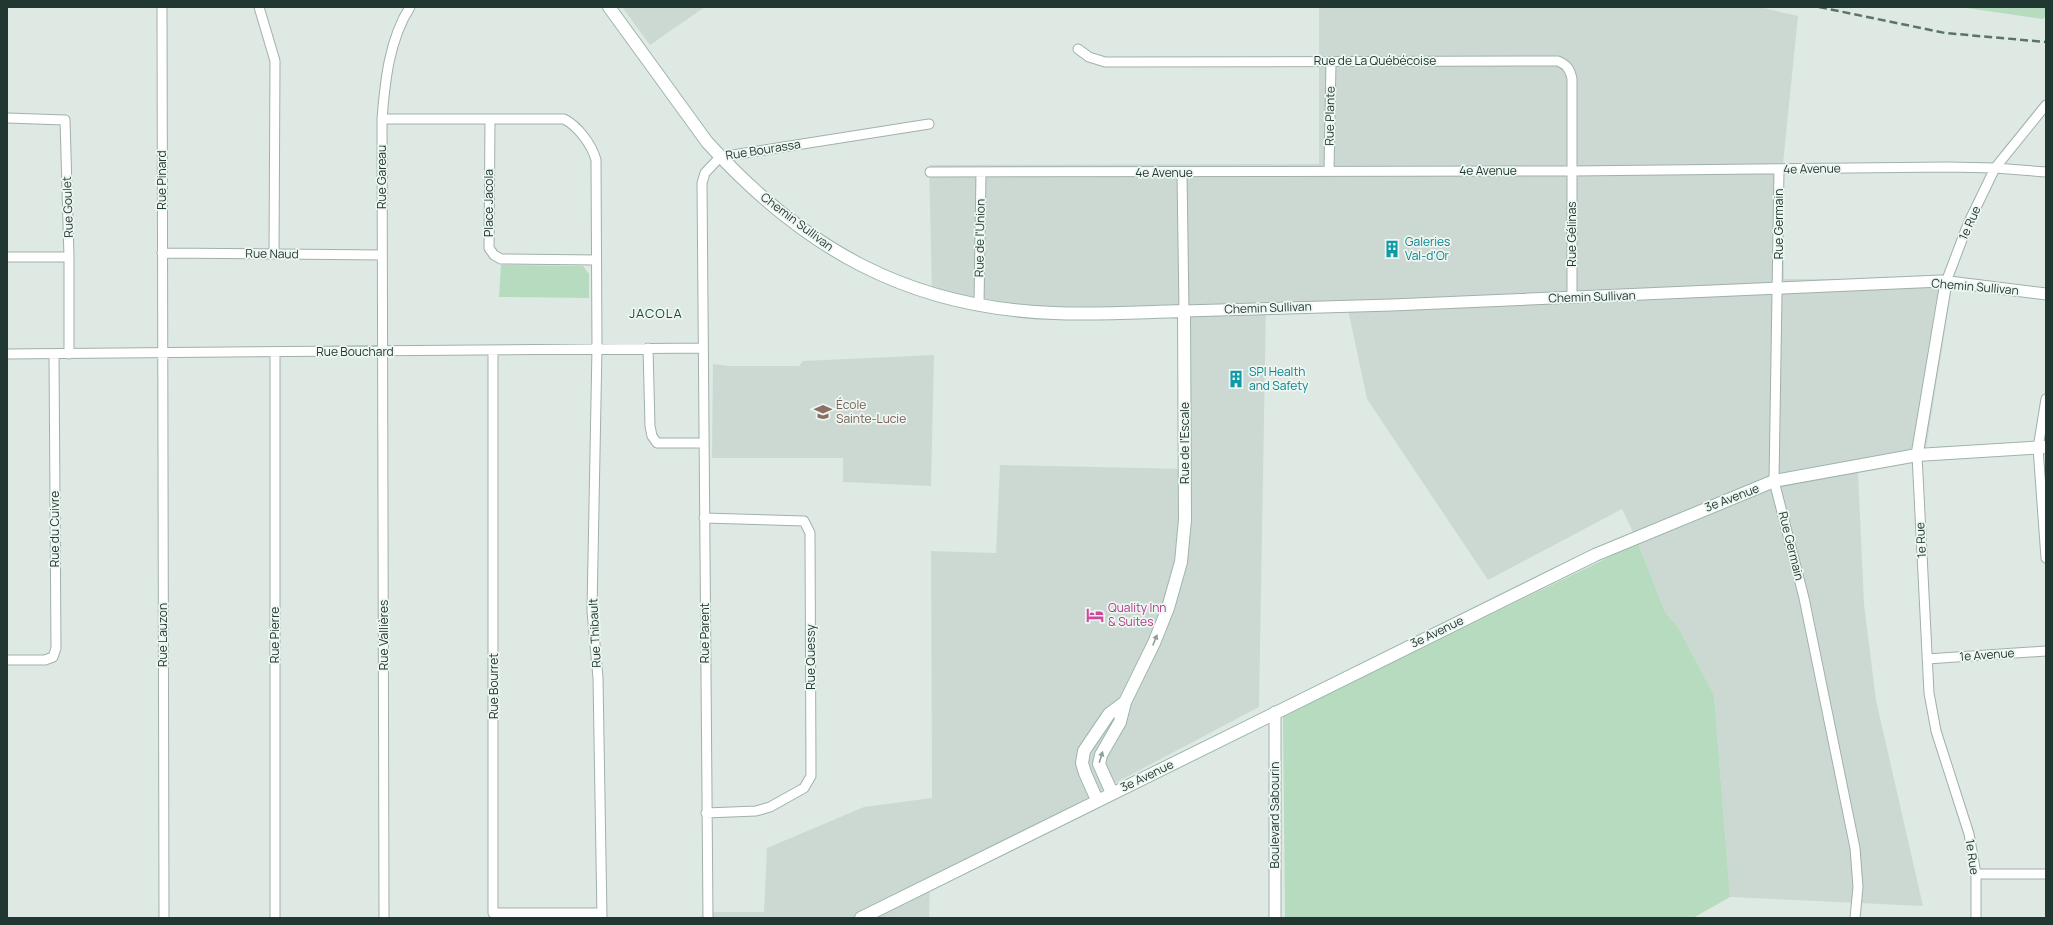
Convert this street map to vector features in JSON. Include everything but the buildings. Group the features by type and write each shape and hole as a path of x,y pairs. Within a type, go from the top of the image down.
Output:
{"main road":[{"name":"Chemin Sullivan","path":"609,7 707,142 720,157 747,184 787,217 817,240 859,265 922,292 979,305 1053,313 1184,311"},
{"name":"Rue de l'Escale","path":"1112,793 1099,764 1104,749 1120,722 1125,702 1154,643 1168,608 1181,562 1185,520 1184,311"},
{"name":"3e Avenue","path":"861,918 1595,555 1774,481 1917,455 2042,448"},
{"name":"Rue de l'Escale","path":"1097,800 1082,763 1084,751 1109,714 1125,702"}],"street":[{"name":"Rue Pinard","path":"162,7 163,353"},
{"path":"259,7 275,61 274,254"},
{"name":"Rue Gareau","path":"383,352 382,119 386,80 391,53 404,17 410,7"},
{"name":"Rue de La Québécoise","path":"1078,49 1089,57 1105,62 1558,61 1566,65 1571,71 1572,171"},
{"name":"Rue Plante","path":"1330,171 1331,62"},
{"name":"1e Rue","path":"1976,918 1976,874 1969,834 1936,731 1929,693 1917,455 1946,282 1968,224 1996,168 2046,105"},
{"name":"Rue Goulet","path":"7,118 66,120 69,257 69,354"},
{"path":"382,119 564,119 572,123 593,151 596,160 597,348"},
{"name":"Place Jacola","path":"490,120 489,248 494,255 501,258 596,260"},
{"name":"Rue Bourassa","path":"703,348 702,183 705,173 720,157 929,124"},
{"name":"4e Avenue","path":"930,172 1182,173 1996,168 2046,172"},
{"name":"Rue Germain","path":"1779,169 1779,289 1774,481 1804,598 1856,848 1858,887 1855,918"},
{"name":"Rue Gélinas","path":"1572,171 1572,297"},
{"name":"Rue de l'Union","path":"979,305 981,172"},
{"name":"Rue de l'Escale","path":"1182,173 1184,311"},
{"name":"Rue Naud","path":"162,253 382,255"},
{"path":"7,257 69,257"},
{"name":"Chemin Sullivan","path":"1184,311 1392,305 1946,282 2046,294"},
{"name":"Rue Bouchard","path":"7,354 383,352 597,348 703,348"},
{"name":"Rue Thibault","path":"597,348 592,612 598,678 602,916"},
{"path":"648,348 650,426 652,436 657,443 704,443"},
{"name":"Rue Parent","path":"703,348 708,918"},
{"name":"Rue Bourret","path":"493,350 493,913 602,916"},
{"name":"Rue Pierre","path":"275,352 275,918"},
{"name":"Rue Vallières","path":"383,352 384,918"},
{"name":"Rue Lauzon","path":"163,353 164,918"},
{"name":"Rue du Cuivre","path":"7,660 46,660 53,657 56,648 54,354"},
{"path":"2046,399 2042,448 2046,558"},
{"name":"Rue Quessy","path":"704,518 804,520 810,532 811,776 809,782 804,788 770,808 756,811 706,813"},
{"name":"1e Avenue","path":"1927,659 2046,652"},
{"name":"Boulevard Sabourin","path":"1275,712 1276,918"},
{"path":"1976,874 2046,874"}],"shaded area":[{"path":"622,7 705,7 650,45"},
{"path":"1319,7 1759,7 1798,16 1783,164 1784,279 1953,279 1924,461 1858,472 1864,604 1876,700 1923,906 1730,897 1714,695 1678,627 1665,612 1638,543 1622,509 1488,580 1367,399 1346,300 1266,303 1259,707 930,881 929,918 697,918 710,912 764,912 767,848 864,807 932,798 931,551 996,553 1000,465 1189,469 1189,308 993,306 932,292 929,165 1319,164"},
{"name":"École Sainte-Lucie","path":"934,355 931,486 843,482 843,458 712,458 713,364 729,366 799,366 803,361"}],"green space":[{"path":"1960,7 2046,7 2046,17 2042,19"},
{"path":"501,265 583,266 589,274 589,298 499,297"},
{"path":"1638,543 1665,612 1678,627 1714,695 1730,897 1693,918 1285,918 1283,716"}],"railway":[{"path":"1819,7 1945,33 2046,42"}],"place":[{"name":"Galeries Val-d'Or","path":"1392,249"},
{"name":"SPI Health and Safety","path":"1236,379"},
{"name":"École Sainte-Lucie","path":"823,412"},
{"name":"Quality Inn & Suites","path":"1095,615"}],"district":[{"name":"JACOLA","path":"656,313"}]}
